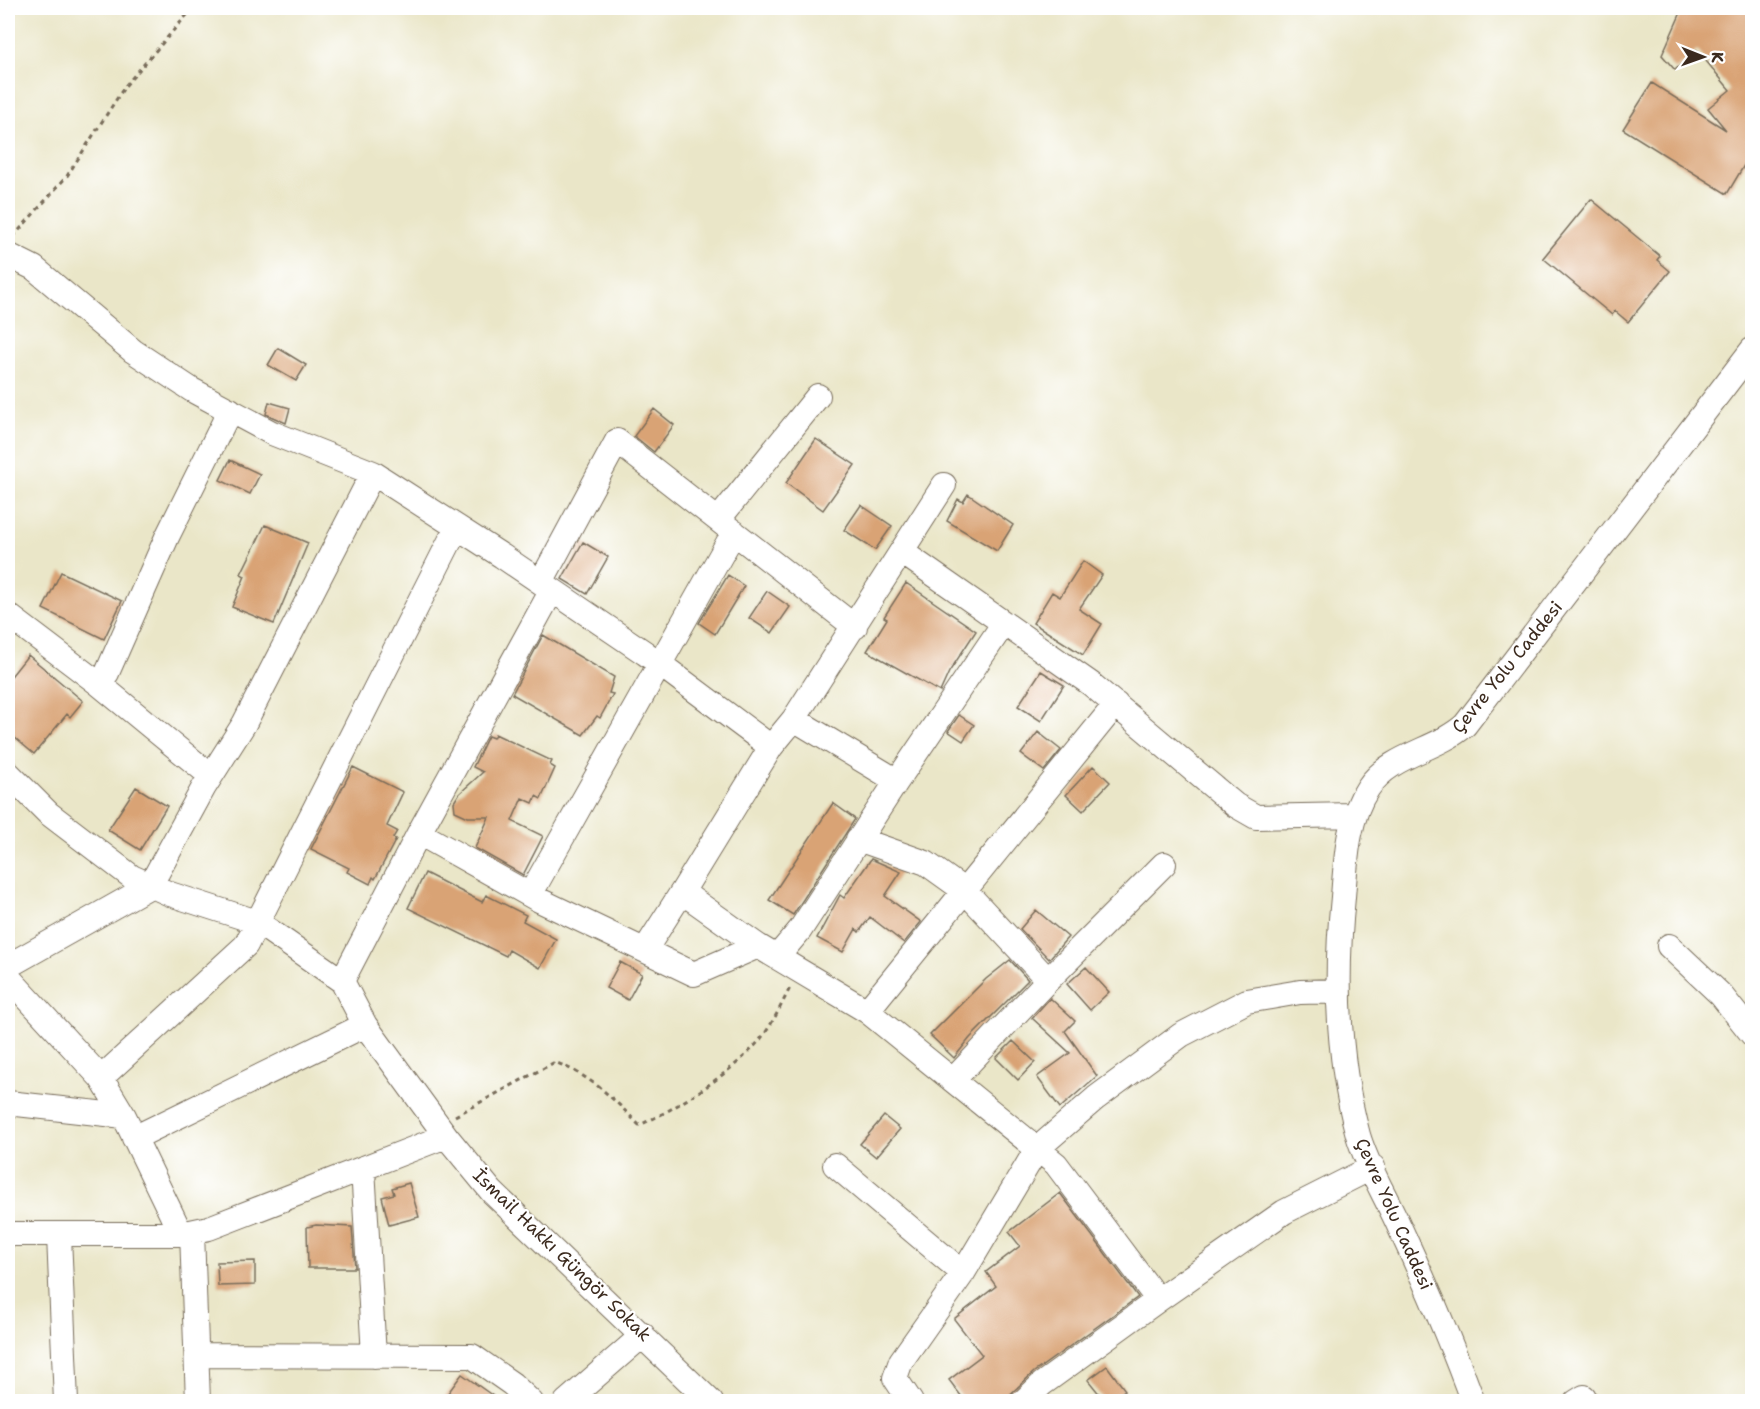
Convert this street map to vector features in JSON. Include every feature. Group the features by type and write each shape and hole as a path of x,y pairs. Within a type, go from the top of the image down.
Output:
{"street":[{"path":"8,255 34,268 134,351 192,390 272,433 373,473 457,527 660,664 771,747"},
{"name":"Çevre Yolu Caddesi","path":"1473,1401 1457,1358 1359,1137 1342,1050 1338,991 1340,919 1354,815 1368,787 1388,766 1452,736 1465,725 1752,350"},
{"path":"530,895 660,664 726,526 818,396"},
{"path":"99,684 107,673 168,537 230,410"},
{"path":"8,773 48,813 132,877 150,886 257,922 342,981 547,586 617,441 855,627"},
{"path":"198,1401 197,1355 187,1233 101,1078 8,976 150,886 211,776 244,724 373,473"},
{"path":"645,950 771,747 794,719 855,627 944,485"},
{"path":"101,1078 246,945 457,527"},
{"path":"902,552 1116,704 1235,805 1256,817 1354,815"},
{"path":"8,615 99,684 211,776"},
{"path":"419,833 530,895 694,974 767,952 800,930 858,839 1004,623"},
{"path":"867,1011 1116,704"},
{"path":"794,719 897,781"},
{"path":"858,839 926,863 965,891 1048,980"},
{"path":"953,1080 1048,980 1164,864"},
{"path":"682,892 767,952 867,1011 1056,1164 1158,1300"},
{"path":"1669,946 1721,995 1752,1035"},
{"name":"İsmail Hakkı Güngör Sokak","path":"342,981 365,1025 442,1130 492,1192 711,1401"},
{"path":"911,1401 895,1378 901,1360 963,1273 1037,1149 1096,1098 1181,1035 1247,1001 1300,992 1338,991"},
{"path":"134,1138 365,1025"},
{"path":"8,1103 124,1116"},
{"path":"8,1234 59,1236 187,1233 209,1228 363,1168 442,1130"},
{"path":"836,1166 963,1273"},
{"path":"1023,1401 1042,1384 1158,1300 1284,1212 1373,1167"},
{"path":"363,1168 374,1356"},
{"path":"59,1236 66,1401"},
{"path":"566,1401 643,1335"},
{"path":"197,1355 472,1356 512,1384 531,1401"}],"path":[{"path":"8,243 67,176 125,86 193,8"},
{"path":"442,1130 555,1062 579,1072 604,1088 639,1125 657,1118 727,1071 758,1043 799,970"}],"building":[{"path":"1683,8 1752,8 1752,152 1727,194 1623,129 1652,83 1726,130 1708,108 1730,90 1697,50 1675,70 1662,55"},
{"path":"1591,199 1660,256 1657,260 1670,271 1628,322 1615,311 1612,315 1543,258"},
{"path":"278,348 306,365 296,381 268,365"},
{"path":"269,402 290,408 286,423 266,414"},
{"path":"654,409 674,425 654,452 634,436"},
{"path":"816,439 855,465 823,510 786,483"},
{"path":"230,460 260,474 250,494 220,480"},
{"path":"968,494 1013,525 997,551 947,521 958,499 963,502"},
{"path":"861,505 892,526 875,550 844,530"},
{"path":"265,525 308,543 274,624 232,607 245,576 241,574"},
{"path":"583,542 608,557 587,594 562,579"},
{"path":"1083,561 1102,575 1079,609 1102,624 1083,655 1033,623 1052,592 1060,597"},
{"path":"61,572 122,601 104,639 43,609"},
{"path":"728,575 744,586 715,634 699,623"},
{"path":"906,583 976,631 949,672 940,692 867,651 887,619 884,617"},
{"path":"767,591 790,607 772,633 749,618"},
{"path":"543,635 614,677 609,693 613,694 600,718 597,716 583,735 512,694"},
{"path":"28,655 83,701 70,717 67,714 34,754 8,732 8,680"},
{"path":"1041,671 1064,685 1041,721 1018,706"},
{"path":"959,715 974,725 963,741 948,731"},
{"path":"1038,732 1061,750 1044,771 1021,754"},
{"path":"495,734 552,761 550,765 555,768 541,799 536,796 533,803 522,798 512,821 543,836 523,875 475,848 489,817 468,817 455,811 454,802 459,794 483,772 473,767 488,736 493,738"},
{"path":"1093,766 1110,782 1083,811 1066,795"},
{"path":"353,767 403,792 387,826 397,831 393,838 396,839 375,879 373,877 370,884 347,872 349,868 311,849"},
{"path":"136,787 167,806 140,850 108,830"},
{"path":"833,803 855,819 793,915 769,900"},
{"path":"871,859 901,872 885,896 921,922 904,943 870,917 859,932 856,929 843,952 817,938 840,895 844,898"},
{"path":"425,873 482,902 486,895 526,915 523,921 556,939 540,968 509,950 506,956 408,908"},
{"path":"1036,910 1068,937 1049,959 1020,929"},
{"path":"1010,960 1028,980 970,1038 954,1058 930,1035 986,979"},
{"path":"620,962 642,974 628,1000 606,988"},
{"path":"1086,967 1109,992 1090,1010 1067,984"},
{"path":"1050,998 1075,1021 1065,1031 1097,1076 1060,1108 1037,1077 1070,1053 1032,1018"},
{"path":"1013,1041 1035,1062 1018,1080 996,1058"},
{"path":"884,1116 900,1129 876,1157 860,1144"},
{"path":"409,1183 419,1217 389,1225 382,1197 394,1194 392,1188"},
{"path":"1060,1193 1138,1297 1034,1372 1003,1401 965,1401 949,1380 982,1355 954,1319 996,1286 986,1272 1020,1246 1009,1232"},
{"path":"316,1225 352,1227 355,1268 308,1268 307,1227"},
{"path":"255,1261 255,1285 218,1286 217,1262"},
{"path":"1107,1366 1125,1390 1110,1401 1105,1401 1088,1380"},
{"path":"462,1374 500,1401 442,1401"}]}
